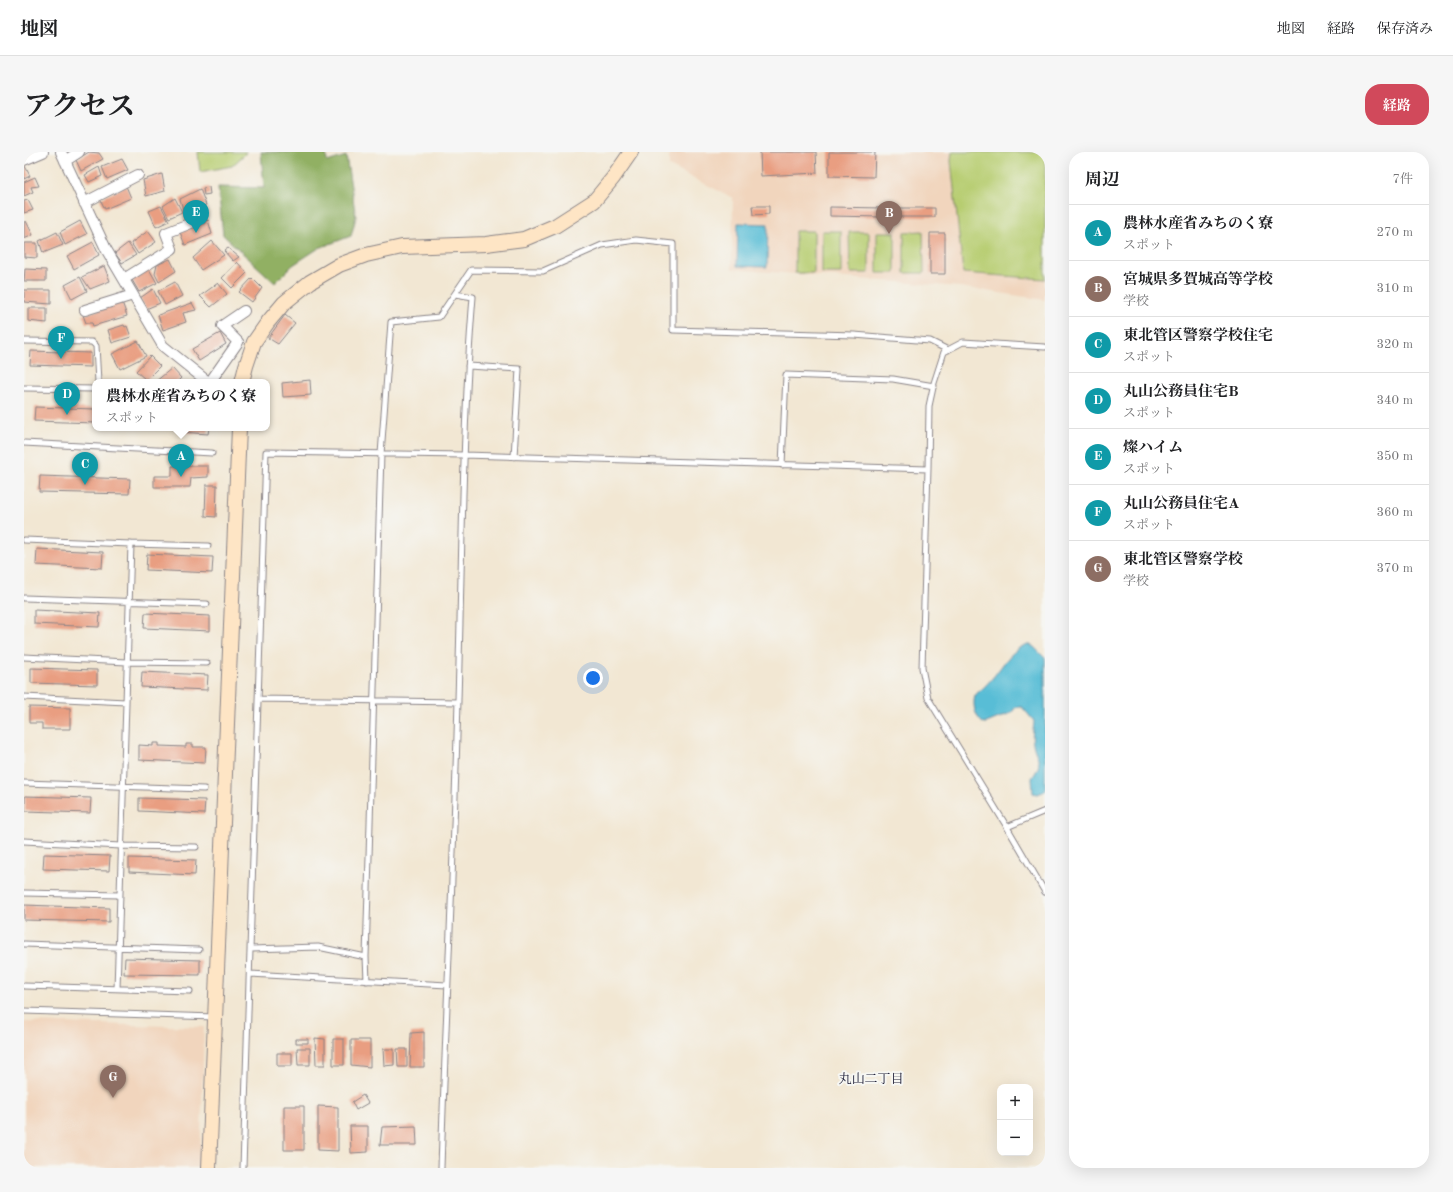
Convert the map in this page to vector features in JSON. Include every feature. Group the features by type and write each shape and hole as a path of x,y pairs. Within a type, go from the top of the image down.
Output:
{"street":[{"path":"24,160 43,152"},
{"path":"79,152 63,156 106,249 163,346 205,379"},
{"path":"243,379 254,342 268,322 284,304 310,282 339,265 366,255 402,246 486,244 524,239 555,226 594,201 613,178 631,152"},
{"path":"84,203 138,175"},
{"path":"124,279 172,249 166,233 201,219"},
{"path":"85,310 133,295"},
{"path":"211,379 238,342 222,326 244,311"},
{"path":"210,1168 239,431"}],"lane":[{"path":"367,981 366,956 381,454 391,322 439,317 471,270 543,271 602,245 636,240 673,244 673,330 854,335 930,340 948,350"},
{"path":"441,1168 458,702 464,455 473,297 455,294"},
{"path":"24,341 92,342 96,346 98,379"},
{"path":"1045,346 963,342 944,352 929,406 922,668 928,698 1045,892"},
{"path":"468,366 519,369 514,456"},
{"path":"782,465 786,375 893,379 934,386"},
{"path":"24,388 92,389"},
{"path":"24,443 212,452"},
{"path":"243,1168 266,452 514,456 928,469"},
{"path":"24,540 208,546"},
{"path":"117,989 131,544"},
{"path":"24,598 207,604"},
{"path":"24,657 127,662 207,663"},
{"path":"24,697 126,702"},
{"path":"258,699 458,702"},
{"path":"24,783 204,789"},
{"path":"1007,827 1045,811"},
{"path":"24,841 121,846 196,847"},
{"path":"24,893 120,895"},
{"path":"24,944 118,946 199,950"},
{"path":"251,949 318,947 366,956"},
{"path":"250,974 447,985"},
{"path":"24,986 190,991"},
{"path":"24,1011 215,1018"}],"shaded area":[{"path":"669,152 1045,152 1045,300 961,287 732,269 733,198 669,166"},
{"path":"24,1022 204,1027 200,1168 24,1168"}],"green space":[{"path":"198,152 247,152 232,166 200,172"},
{"path":"261,152 326,152 327,162 346,156 356,217 351,236 319,248 293,265 275,283 223,235 218,187 264,188"},
{"path":"952,152 1045,152 1045,279 963,273 951,161"},
{"path":"795,231 814,231 814,273 795,273"},
{"path":"822,231 841,231 841,273 822,273"},
{"path":"923,231 924,273 904,273 904,232"},
{"path":"849,232 869,232 869,273 850,273"},
{"path":"877,232 895,232 895,273 877,273"}],"water":[{"path":"738,223 768,224 767,267 737,266"},
{"path":"1028,644 1034,647 1045,658 1045,791 1038,794 1033,793 1032,778 1039,763 1032,740 1034,721 1022,707 1016,707 1011,713 984,724 974,708 975,696 1015,651"}],"building":[{"path":"89,152 99,153 103,159 81,171 76,160"},
{"path":"760,152 816,152 817,173 761,176"},
{"path":"829,152 875,152 874,177 829,176"},
{"path":"122,159 128,170 107,179 102,167"},
{"path":"24,164 30,176 24,179"},
{"path":"99,167 102,176 89,182 85,175"},
{"path":"162,174 165,191 146,196 143,180"},
{"path":"35,177 39,186 31,187 33,192 24,196 24,182"},
{"path":"126,186 131,198 105,209 100,199"},
{"path":"209,187 210,194 204,195 203,188"},
{"path":"200,189 206,205 194,209 196,215 186,220 180,199"},
{"path":"175,198 182,212 169,218 163,206"},
{"path":"28,200 33,210 24,213 24,201"},
{"path":"161,206 169,221 156,227 149,211"},
{"path":"752,206 769,206 769,214 753,215"},
{"path":"830,207 882,208 882,217 830,216"},
{"path":"895,208 935,208 935,217 895,217"},
{"path":"208,220 212,234 185,245 180,232"},
{"path":"26,221 33,235 24,239 24,222"},
{"path":"80,221 87,234 65,245 60,232"},
{"path":"148,231 156,242 138,254 131,243"},
{"path":"57,232 63,245 43,253 39,241"},
{"path":"930,233 945,233 945,274 930,274"},
{"path":"212,241 224,255 201,270 193,258"},
{"path":"93,242 99,255 74,269 67,256"},
{"path":"24,243 37,243 37,258 24,257"},
{"path":"128,243 136,255 122,263 115,253"},
{"path":"228,248 239,257 233,261 224,251"},
{"path":"170,259 176,271 159,282 155,274 157,265"},
{"path":"237,262 247,273 232,288 222,278"},
{"path":"104,266 110,281 90,289 82,277"},
{"path":"25,269 46,270 46,281 24,281"},
{"path":"149,269 157,283 139,292 132,280"},
{"path":"80,277 87,291 72,299 65,285"},
{"path":"252,278 262,288 252,302 239,292"},
{"path":"175,282 182,296 165,305 158,291"},
{"path":"218,283 227,294 211,307 200,296"},
{"path":"153,289 160,303 146,309 140,298"},
{"path":"24,290 51,290 51,304 24,302"},
{"path":"122,302 127,316 93,326 92,323 86,323 83,315"},
{"path":"192,303 196,310 183,313 186,322 163,330 158,315"},
{"path":"28,308 47,308 47,323 28,321"},
{"path":"285,315 295,323 278,344 268,338"},
{"path":"124,325 125,327 127,326 131,337 112,343 108,330"},
{"path":"220,333 226,344 199,361 192,349"},
{"path":"138,341 146,356 120,369 112,354"},
{"path":"31,351 91,353 91,367 30,365"},
{"path":"150,356 160,366 147,379 145,379 136,371"},
{"path":"172,368 181,378 180,379 159,379"},
{"path":"310,380 311,395 283,397 282,383"},
{"path":"35,407 92,409 92,423 34,421"},
{"path":"181,431 208,431 208,434"},
{"path":"172,466 208,466 208,477 191,478 190,487 154,487 154,476 172,476"},
{"path":"40,476 130,479 129,494 39,492"},
{"path":"206,485 217,485 216,517 205,516"},
{"path":"37,549 103,552 102,568 36,565"},
{"path":"147,554 213,557 212,573 146,570"},
{"path":"34,610 100,613 99,627 34,624"},
{"path":"145,613 210,616 210,631 144,628"},
{"path":"31,668 97,670 97,685 31,683"},
{"path":"142,672 208,675 207,690 141,687"},
{"path":"29,707 70,708 70,729 42,729 42,723 29,723"},
{"path":"153,743 159,743 159,746 186,747 186,744 193,744 193,747 206,747 205,763 139,760 139,745 153,746"},
{"path":"25,796 91,798 90,813 25,811"},
{"path":"139,798 205,800 204,814 139,811"},
{"path":"44,854 110,856 109,871 43,869"},
{"path":"129,858 196,860 195,875 129,872"},
{"path":"24,905 109,908 109,922 24,920"},
{"path":"125,958 200,960 200,975 124,974"},
{"path":"424,1032 424,1067 410,1067 411,1033"},
{"path":"315,1038 325,1039 325,1065 316,1065"},
{"path":"296,1039 308,1039 308,1043 296,1043"},
{"path":"333,1039 344,1039 344,1065 333,1065"},
{"path":"351,1040 370,1040 370,1067 351,1065"},
{"path":"297,1048 310,1048 310,1065 298,1065"},
{"path":"383,1049 394,1049 394,1065 384,1066"},
{"path":"397,1049 407,1049 407,1067 398,1067"},
{"path":"277,1053 292,1053 292,1066 277,1066"},
{"path":"363,1095 368,1103 356,1110 352,1102"},
{"path":"284,1106 304,1106 304,1150 284,1150"},
{"path":"318,1106 338,1107 338,1151 318,1150"},
{"path":"350,1126 368,1126 368,1152 351,1153"},
{"path":"416,1126 417,1145 380,1145 382,1127"}],"place":[{"name":"燦ハイム","path":"196,233"},
{"name":"宮城県多賀城高等学校","path":"889,234"},
{"name":"丸山公務員住宅A","path":"61,359"},
{"name":"丸山公務員住宅B","path":"67,415"},
{"name":"農林水産省みちのく寮","path":"181,477"},
{"name":"東北管区警察学校住宅","path":"85,485"},
{"name":"東北管区警察学校","path":"113,1098"}],"district":[{"name":"丸山二丁目","path":"871,1078"}]}
